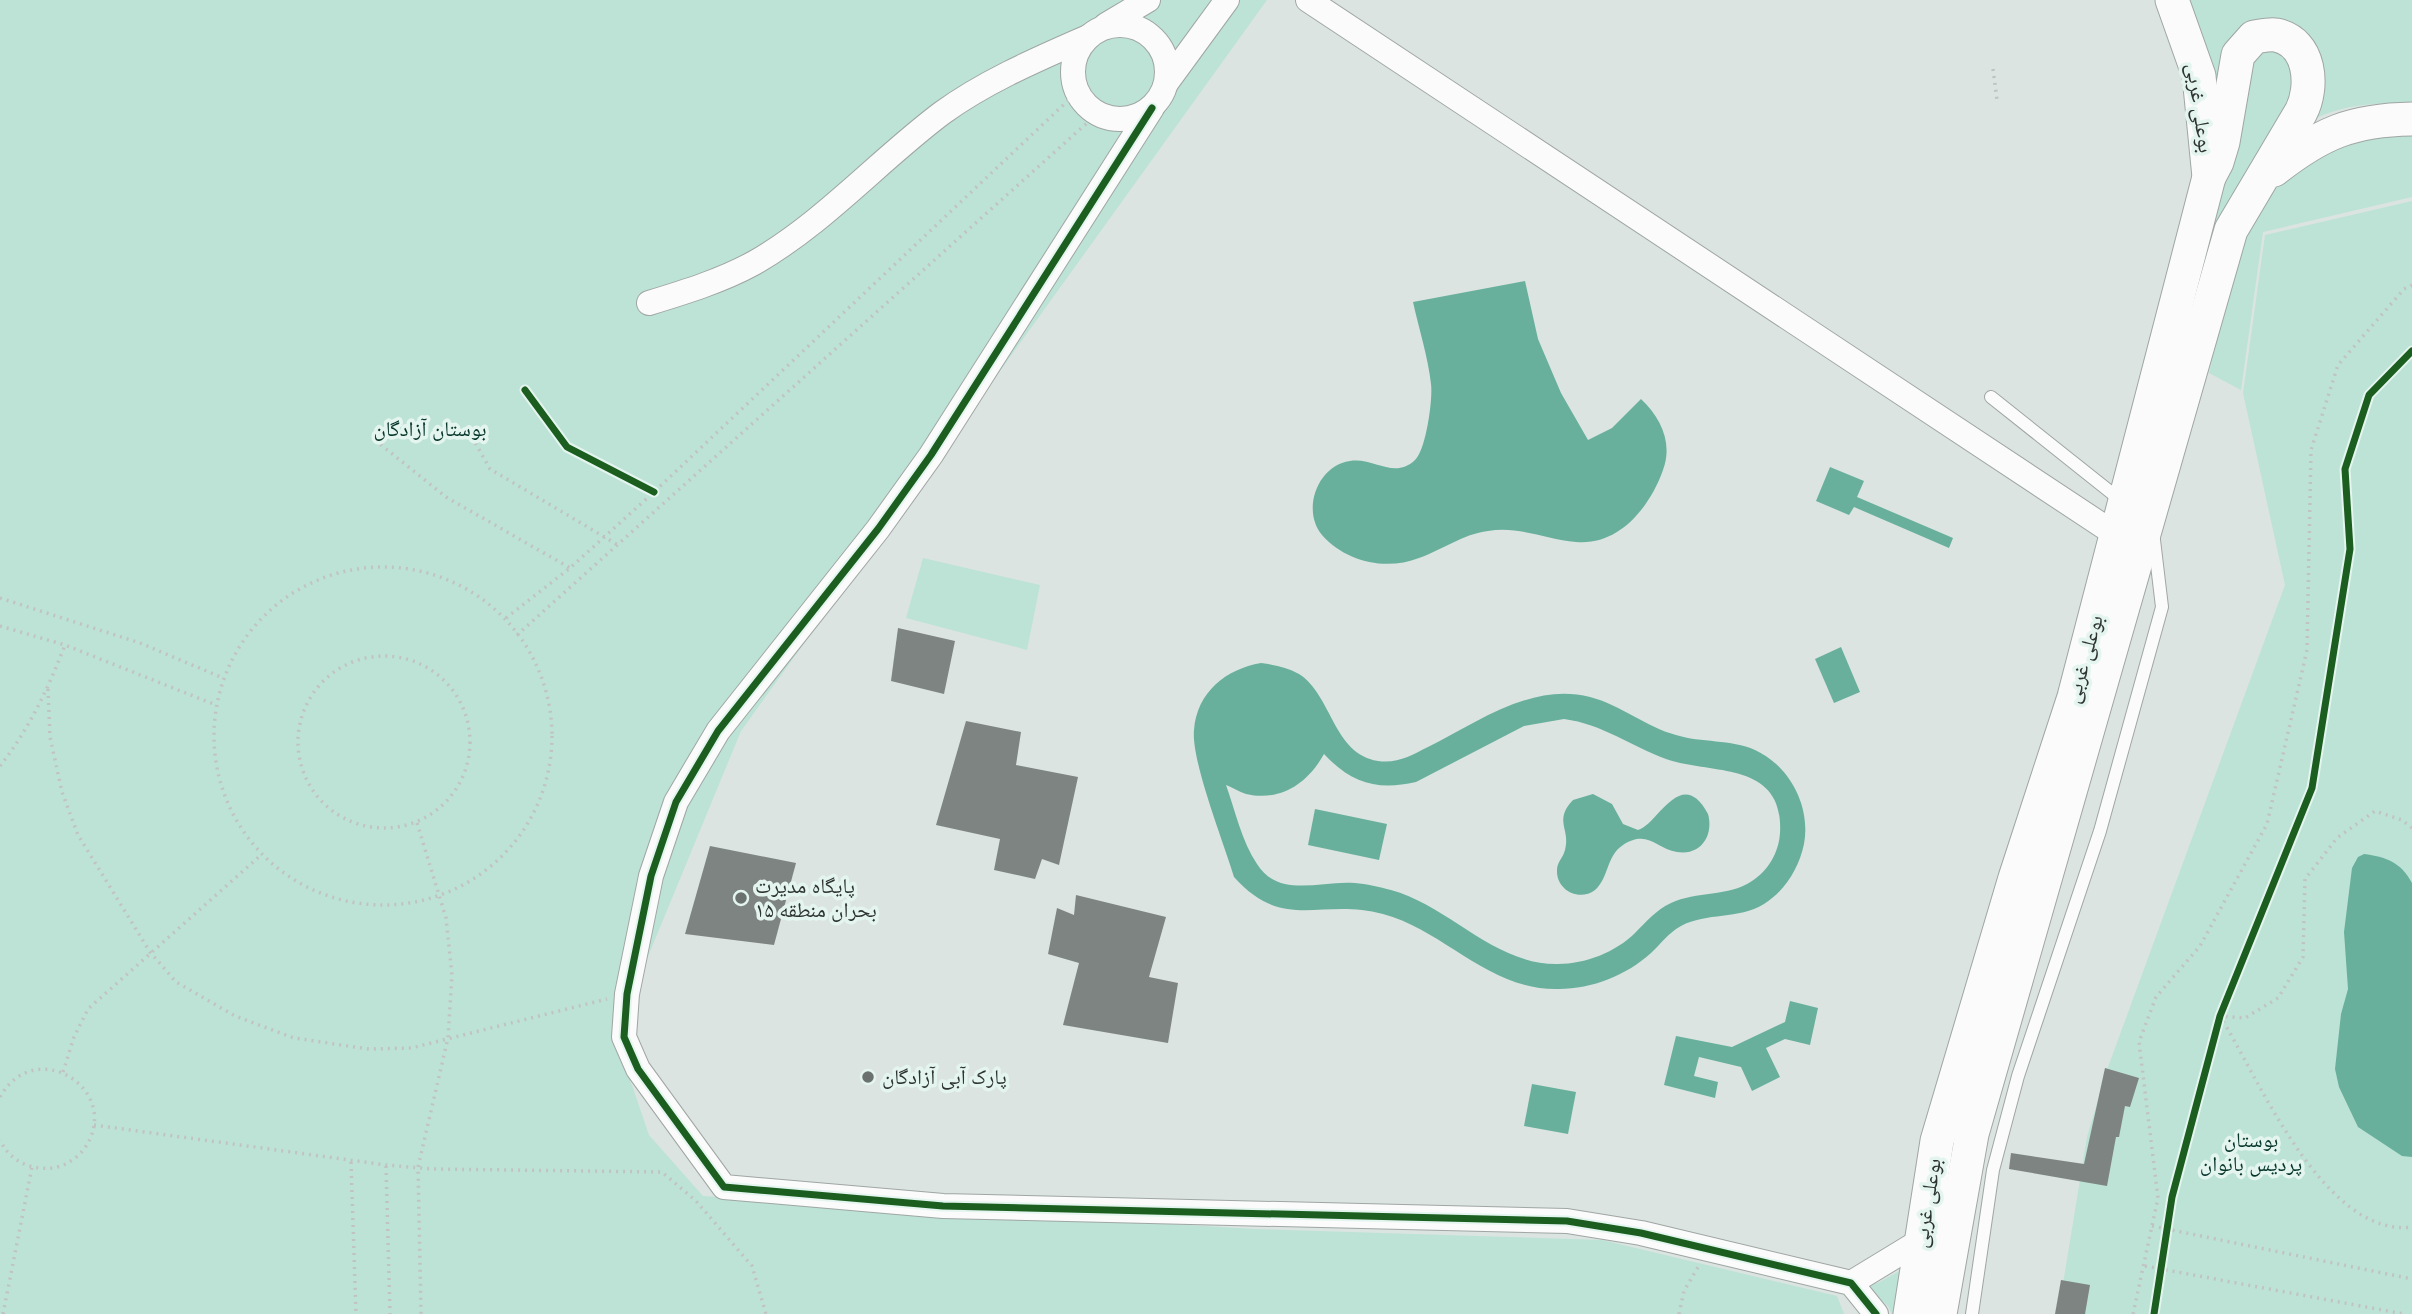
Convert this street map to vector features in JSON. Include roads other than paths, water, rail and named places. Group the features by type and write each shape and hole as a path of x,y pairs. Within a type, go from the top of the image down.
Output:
{"main road":[{"name":"بوعلی غربی","path":"1940,1314 1972,1134 2131,517 2208,177 2199,76 2172,0"},
{"path":"2208,177 2217,162 2223,142 2238,55 2254,37 2275,34 2288,40 2305,61 2309,93 2301,112 2258,182"},
{"name":"بوعلی غربی","path":"1910,1314 1937,1141 2011,891 2131,517 2231,230 2258,182 2329,132 2361,123 2412,119"}],"street":[{"path":"649,303 697,288 753,263 805,228 942,113 1008,73 1094,33 1148,0"},
{"path":"1227,0 1167,82 931,455 878,529 718,731 676,802 651,876 627,994 624,1037 638,1069 723,1187 943,1206 1567,1222 1641,1233 1851,1283 1876,1314"},
{"path":"1308,0 2131,517"},
{"path":"1152,107 1125,120 1097,114 1077,92 1073,62 1094,33 1130,26 1155,40 1164,53 1167,82"},
{"path":"1851,1283 1920,1241"}],"lane":[{"path":"1972,1314 1993,1170 2015,1089 2099,831 2162,607 2131,517 1991,397"}],"place":[{"name":"پایگاه مدیرت بحران منطقه ۱۵","path":"741,898"},
{"name":"پارک آبی آزادگان","path":"868,1077"}],"park label":[{"name":"بوستان آزادگان","path":"430,429"},
{"name":"بوستان پردیس بانوان","path":"2251,1152"}]}
